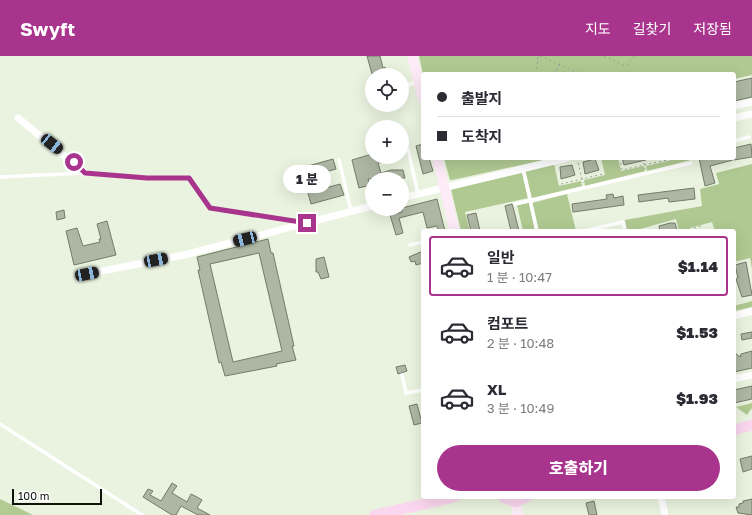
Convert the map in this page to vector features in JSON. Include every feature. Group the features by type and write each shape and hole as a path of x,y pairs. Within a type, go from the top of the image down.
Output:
{"main road":[{"path":"736,429 752,425"},
{"path":"375,515 446,499"},
{"path":"508,499 515,502 522,499"}],"street":[{"path":"412,56 421,90"},
{"path":"736,106 752,104"},
{"path":"736,118 752,114"},
{"path":"18,118 85,173"},
{"path":"438,160 454,229"},
{"path":"409,196 557,160"},
{"path":"87,274 184,255 365,208"},
{"path":"736,316 752,312"},
{"path":"736,379 752,375"},
{"path":"661,499 665,515"},
{"path":"515,502 518,515"}],"lane":[{"path":"409,84 419,82"},
{"path":"736,140 749,137"},
{"path":"409,154 418,194"},
{"path":"339,160 351,211"},
{"path":"515,204 691,163"},
{"path":"522,168 537,229"},
{"path":"0,176 85,173 147,178 189,178 210,208 307,223"},
{"path":"593,229 623,222 625,229"},
{"path":"410,245 421,242"},
{"path":"402,375 406,393 421,390"},
{"path":"0,424 142,515"}],"path":[{"path":"536,72 539,56 576,72"},
{"path":"604,56 624,66 628,65 634,56"},
{"path":"555,72 560,65"},
{"path":"577,160 584,188"},
{"path":"620,160 622,170 664,160"},
{"path":"644,160 646,173"},
{"path":"561,184 603,174"},
{"path":"691,229 701,226"}],"green space":[{"path":"419,56 752,56 752,75 736,79 736,72 423,72"},
{"path":"445,160 544,160 452,180 450,180"},
{"path":"601,160 618,160 621,171 644,166 645,171 585,186 584,180 605,175"},
{"path":"672,160 691,160 647,171 646,166"},
{"path":"554,164 559,186 581,181 582,186 532,198 525,171"},
{"path":"752,164 752,269 750,258 736,262 736,229 714,229 712,222 690,229 678,229 676,219 640,229 627,229 625,220 702,206 700,189 719,184 716,173"},
{"path":"522,173 528,198 465,212 469,229 461,229 451,189"},
{"path":"567,194 576,229 538,229 532,203"},
{"path":"529,203 535,229 523,229 517,205"},
{"path":"752,301 752,307 736,311 736,305"},
{"path":"752,403 752,408 747,415 736,407"},
{"path":"0,499 33,515 0,515"}],"building":[{"path":"367,56 380,56 383,68 370,68"},
{"path":"752,78 752,97 736,101 736,82"},
{"path":"751,144 752,157 736,160 736,148"},
{"path":"421,145 421,160 430,160 433,171 423,174 416,146"},
{"path":"365,156 365,164 378,164 381,172 365,172 365,186 359,188 352,160"},
{"path":"333,159 336,169 311,176 315,191 340,184 344,195 311,204 301,168"},
{"path":"595,160 599,170 585,174 583,162"},
{"path":"623,160 646,160 624,165"},
{"path":"699,160 733,160 710,166 715,183 705,186"},
{"path":"572,165 575,175 561,179 560,167"},
{"path":"391,170 403,170 404,172 384,172"},
{"path":"694,188 695,199 669,202 668,198 639,202 638,195"},
{"path":"613,194 614,198 623,196 624,205 573,212 572,204 607,199 606,195"},
{"path":"437,199 444,229 438,229 437,226 427,228 423,212 409,216 409,206"},
{"path":"512,204 518,229 511,229 505,206"},
{"path":"64,210 65,218 57,220 56,212"},
{"path":"476,213 480,229 470,229 467,215"},
{"path":"390,216 407,216 399,218 403,233 396,235"},
{"path":"107,221 116,255 74,265 66,231 77,228 83,246 100,242 99,239 101,239 97,224"},
{"path":"675,223 677,229 660,229 659,226"},
{"path":"268,239 271,253 273,253 296,360 276,364 277,366 225,376 221,362 219,363 198,270 200,270 197,257","holes":["259,253 282,351 233,362 210,264"]},
{"path":"421,252 421,264 416,265 415,261 411,262 409,257"},
{"path":"324,257 329,277 321,279 318,272 316,272 316,259"},
{"path":"746,262 752,295 742,297 736,279 738,278 736,265"},
{"path":"752,332 752,338 742,340 741,334"},
{"path":"752,351 752,368 736,372 736,354 740,357 741,354"},
{"path":"405,365 407,371 398,374 396,367"},
{"path":"752,386 752,399 736,403 736,390"},
{"path":"417,404 421,423 414,425 409,406"},
{"path":"752,456 752,469 743,472 740,459"},
{"path":"172,483 177,486 172,493 187,502 191,494 197,497 202,500 197,508 210,515 198,515 181,506 176,515 172,515 143,497 148,489 153,491 150,495 161,501"},
{"path":"752,499 752,515 738,513 736,507 739,507 739,504 743,503 743,501"},
{"path":"594,501 597,515 589,515 586,503"}],"route":[{"path":"74,162 85,173 147,178 189,178 210,208 307,223"}]}
